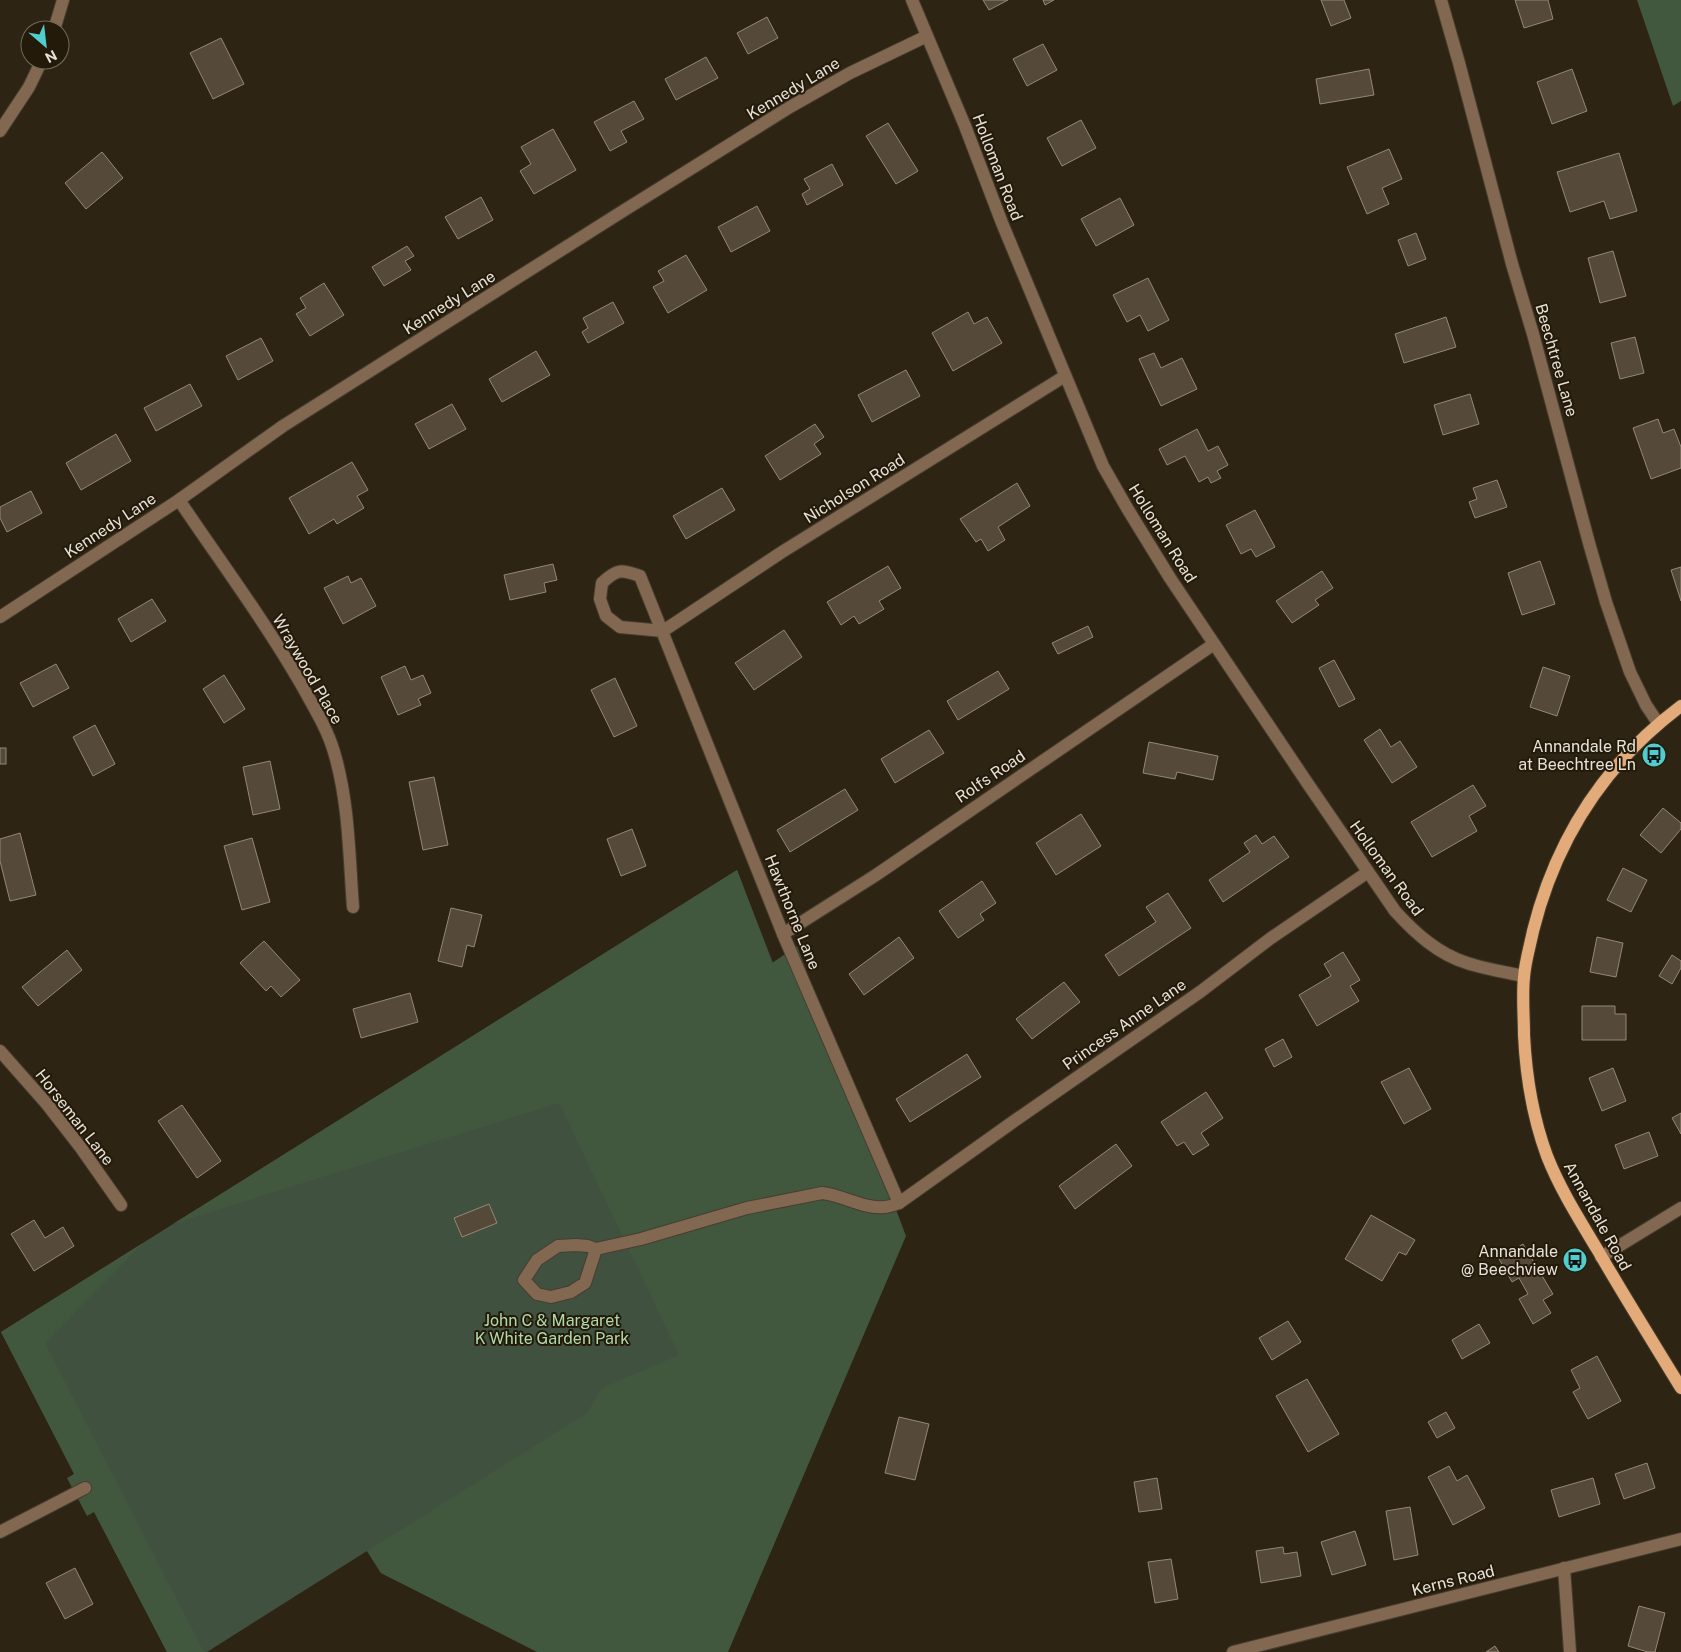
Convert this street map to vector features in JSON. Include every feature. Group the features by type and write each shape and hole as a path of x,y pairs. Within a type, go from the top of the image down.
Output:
{"main road":[{"name":"Annandale Road","path":"1681,706 1658,723 1627,753 1600,787 1576,822 1560,853 1541,900 1524,976 1525,1050 1529,1090 1547,1156 1562,1189 1601,1257 1681,1388"}],"street":[{"path":"57,20 63,0"},
{"name":"Holloman Road","path":"912,0 1103,466 1127,508 1214,644 1395,911 1413,931 1437,949 1466,963 1524,976"},
{"name":"Beechtree Lane","path":"1441,0 1606,602 1630,672 1646,706 1658,723"},
{"name":"Kennedy Lane","path":"0,617 179,500 283,426 698,164 790,107 850,73 927,36"},
{"path":"0,131 29,87 37,70"},
{"name":"Nicholson Road","path":"662,631 782,552 1065,376"},
{"name":"Wraywood Place","path":"179,500 288,663 325,727 334,752 342,787 348,827 353,907"},
{"name":"Hawthorne Lane","path":"662,631 620,627 606,616 600,599 602,583 612,574 625,570 640,576 662,631 783,934 899,1203"},
{"name":"Rolfs Road","path":"783,934 876,875 1214,644"},
{"name":"Princess Anne Lane","path":"899,1203 1200,992 1271,938 1368,872"},
{"name":"Horseman Lane","path":"0,1051 46,1103 122,1205"},
{"path":"596,1249 585,1283 571,1292 551,1297 538,1294 524,1280 537,1260 558,1246 576,1244 596,1249 747,1208 822,1193 832,1194 867,1205 884,1207 899,1203"},
{"path":"1601,1257 1681,1208"},
{"path":"0,1532 85,1488"},
{"name":"Kerns Road","path":"1233,1652 1681,1539"},
{"path":"1564,1568 1570,1652"}],"green space":[{"path":"1637,0 1681,0 1681,101 1673,106"},
{"name":"John C & Margaret K White Garden Park","path":"737,870 773,963 728,1652 537,1652 381,1573 367,1551 207,1652 167,1652 1,1332"},
{"path":"737,870 772,963 797,946 906,1236 728,1652 538,1652 381,1573 367,1551 587,1413 602,1388 679,1355 559,1103 173,1224"},
{"path":"143,1243 45,1343 204,1652 167,1652 94,1512 87,1516 67,1478 74,1474 1,1332"}],"building":[{"path":"983,0 1008,0 989,10"},
{"path":"1043,0 1054,0 1045,5"},
{"path":"1321,0 1344,0 1351,18 1331,26"},
{"path":"1515,0 1548,0 1553,19 1524,28"},
{"path":"767,17 778,38 748,54 737,33"},
{"path":"221,38 244,84 213,99 190,53"},
{"path":"1043,44 1057,70 1027,86 1013,59"},
{"path":"706,57 718,78 676,100 665,79"},
{"path":"1369,69 1374,95 1320,104 1316,79"},
{"path":"1572,69 1587,111 1552,124 1537,82"},
{"path":"634,101 644,119 621,131 627,142 610,151 594,122"},
{"path":"1081,120 1096,148 1062,166 1047,138"},
{"path":"888,123 918,171 896,184 866,136"},
{"path":"553,129 576,170 534,194 520,171 531,164 521,147"},
{"path":"1389,149 1402,179 1382,188 1389,204 1367,214 1347,167"},
{"path":"102,152 123,178 86,209 65,183"},
{"path":"1619,153 1637,211 1610,219 1604,201 1570,212 1557,172"},
{"path":"832,164 843,185 807,205 802,194 810,189 804,179"},
{"path":"481,197 493,220 458,239 445,217"},
{"path":"1120,198 1134,225 1096,246 1081,219"},
{"path":"757,206 770,231 731,252 718,227"},
{"path":"1416,233 1426,259 1408,266 1398,240"},
{"path":"407,246 414,256 405,261 411,270 384,286 372,267"},
{"path":"1613,251 1626,296 1600,303 1588,258"},
{"path":"686,255 707,290 668,313 653,287 664,281 658,271"},
{"path":"1148,278 1169,320 1148,331 1140,315 1127,322 1113,295"},
{"path":"324,283 344,315 310,336 296,314 306,308 300,298"},
{"path":"613,302 624,323 588,343 582,332 588,328 583,318"},
{"path":"968,312 974,324 987,317 1002,343 953,371 932,333"},
{"path":"1446,317 1456,347 1404,363 1395,334"},
{"path":"1635,337 1644,373 1620,379 1611,343"},
{"path":"261,338 273,361 238,380 226,356"},
{"path":"536,351 550,375 502,402 489,379"},
{"path":"1154,353 1161,368 1182,358 1197,389 1161,406 1139,359"},
{"path":"906,370 920,396 872,422 858,395"},
{"path":"190,384 202,406 156,431 144,408"},
{"path":"1470,394 1479,424 1443,435 1434,405"},
{"path":"452,404 466,429 429,449 415,424"},
{"path":"1658,419 1663,433 1674,429 1681,447 1681,468 1651,479 1633,428"},
{"path":"815,424 824,437 814,444 821,454 780,480 765,456"},
{"path":"1197,429 1208,451 1218,446 1228,465 1217,471 1221,478 1211,483 1208,477 1199,482 1185,456 1167,465 1159,449"},
{"path":"116,434 131,461 81,490 66,463"},
{"path":"352,462 368,490 357,496 364,508 337,524 334,519 309,534 289,498"},
{"path":"1497,480 1507,507 1475,518 1469,502 1477,499 1473,488"},
{"path":"1017,483 1030,506 998,527 1005,540 988,551 981,539 976,542 960,519"},
{"path":"722,488 735,510 686,539 673,516"},
{"path":"31,491 42,513 7,532 0,518 0,507"},
{"path":"1255,510 1275,547 1256,557 1251,549 1241,554 1226,525"},
{"path":"1540,561 1555,604 1522,615 1508,573"},
{"path":"553,564 557,580 544,583 546,592 510,600 504,575"},
{"path":"888,566 901,588 879,601 884,609 859,624 854,616 841,625 827,602"},
{"path":"1681,567 1681,601 1671,570"},
{"path":"1322,571 1333,588 1315,600 1319,605 1292,623 1276,601"},
{"path":"348,576 351,583 361,578 376,606 343,624 324,588"},
{"path":"152,599 166,621 131,642 118,619"},
{"path":"1088,626 1093,637 1058,654 1052,643"},
{"path":"784,630 802,657 754,690 735,663"},
{"path":"1334,660 1355,699 1339,707 1319,668"},
{"path":"56,664 69,688 33,707 20,683"},
{"path":"405,666 411,680 423,675 431,693 418,699 421,705 398,715 381,677"},
{"path":"1543,667 1570,676 1557,716 1530,707"},
{"path":"998,671 1009,689 958,720 947,701"},
{"path":"224,675 245,709 224,723 203,689"},
{"path":"615,678 637,726 614,737 591,690"},
{"path":"95,725 115,764 93,776 73,737"},
{"path":"1380,729 1391,747 1400,741 1417,767 1392,783 1364,740"},
{"path":"929,730 944,753 895,783 881,759"},
{"path":"1149,742 1218,756 1213,780 1177,772 1175,779 1143,773"},
{"path":"0,748 6,748 6,764 0,764"},
{"path":"270,761 280,809 253,815 243,767"},
{"path":"434,777 448,845 423,850 409,782"},
{"path":"1473,785 1486,806 1469,816 1477,831 1432,857 1411,822"},
{"path":"845,789 858,810 790,852 777,830"},
{"path":"1663,808 1681,823 1681,829 1661,853 1640,835"},
{"path":"1081,814 1101,846 1056,875 1036,843"},
{"path":"632,829 646,866 621,876 607,839"},
{"path":"20,833 36,895 10,901 0,861 0,839"},
{"path":"1256,835 1262,844 1274,836 1289,857 1223,902 1209,880 1250,852 1244,843"},
{"path":"252,838 270,902 242,910 224,846"},
{"path":"1623,868 1647,880 1631,912 1607,900"},
{"path":"982,881 996,903 980,914 984,920 958,938 939,911"},
{"path":"1168,893 1191,928 1119,976 1105,955 1156,922 1146,907"},
{"path":"451,908 482,915 474,947 467,945 462,967 438,961"},
{"path":"899,937 914,958 864,995 849,974"},
{"path":"1597,937 1623,943 1616,977 1590,972"},
{"path":"264,941 300,980 281,997 271,986 266,991 240,963"},
{"path":"67,950 82,970 38,1006 22,987"},
{"path":"1343,952 1360,980 1350,986 1359,1001 1317,1026 1299,995 1331,976 1324,964"},
{"path":"1672,955 1681,961 1681,968 1672,984 1659,976"},
{"path":"1064,982 1080,1002 1032,1039 1016,1019"},
{"path":"410,993 418,1022 361,1038 353,1009"},
{"path":"1582,1006 1615,1006 1615,1014 1626,1014 1626,1040 1582,1040"},
{"path":"1283,1039 1292,1057 1274,1067 1265,1049"},
{"path":"967,1054 981,1077 910,1122 896,1099"},
{"path":"1409,1068 1431,1109 1404,1124 1381,1082"},
{"path":"1613,1068 1626,1101 1602,1111 1589,1078"},
{"path":"1206,1092 1223,1118 1201,1133 1209,1145 1193,1155 1184,1142 1177,1146 1161,1122"},
{"path":"182,1105 221,1161 197,1178 158,1121"},
{"path":"1681,1113 1681,1134 1672,1118"},
{"path":"1649,1132 1658,1156 1624,1169 1615,1145"},
{"path":"1116,1144 1132,1166 1075,1209 1059,1186"},
{"path":"489,1204 497,1223 462,1237 454,1218"},
{"path":"1371,1215 1415,1240 1406,1255 1399,1252 1382,1281 1345,1259"},
{"path":"34,1220 45,1238 63,1227 74,1246 34,1271 11,1234"},
{"path":"1523,1244 1553,1294 1543,1300 1551,1313 1533,1324 1519,1299 1528,1294 1519,1278 1512,1282 1499,1259"},
{"path":"1288,1321 1301,1342 1272,1360 1259,1338"},
{"path":"1479,1324 1490,1343 1462,1359 1452,1340"},
{"path":"1597,1356 1621,1401 1588,1419 1573,1392 1580,1388 1571,1370"},
{"path":"1307,1379 1339,1434 1308,1452 1276,1396"},
{"path":"1446,1412 1455,1428 1437,1438 1428,1422"},
{"path":"899,1417 929,1424 915,1480 885,1473"},
{"path":"1647,1463 1655,1488 1624,1499 1615,1474"},
{"path":"1449,1466 1457,1481 1467,1475 1485,1508 1453,1525 1428,1477"},
{"path":"1157,1478 1162,1509 1139,1512 1134,1482"},
{"path":"1593,1478 1600,1504 1559,1517 1551,1490"},
{"path":"1410,1507 1418,1555 1394,1560 1386,1511"},
{"path":"1355,1531 1366,1565 1332,1575 1321,1542"},
{"path":"1283,1547 1284,1554 1297,1552 1301,1576 1261,1583 1256,1551"},
{"path":"1171,1559 1178,1599 1155,1603 1148,1562"},
{"path":"75,1568 93,1604 65,1619 46,1583"},
{"path":"1639,1606 1665,1613 1655,1652 1648,1652 1628,1646"},
{"path":"1495,1646 1499,1652 1486,1652"}],"place":[{"name":"Annandale Rd at Beechtree Ln","path":"1654,755"},
{"name":"Annandale @ Beechview","path":"1575,1260"}]}
